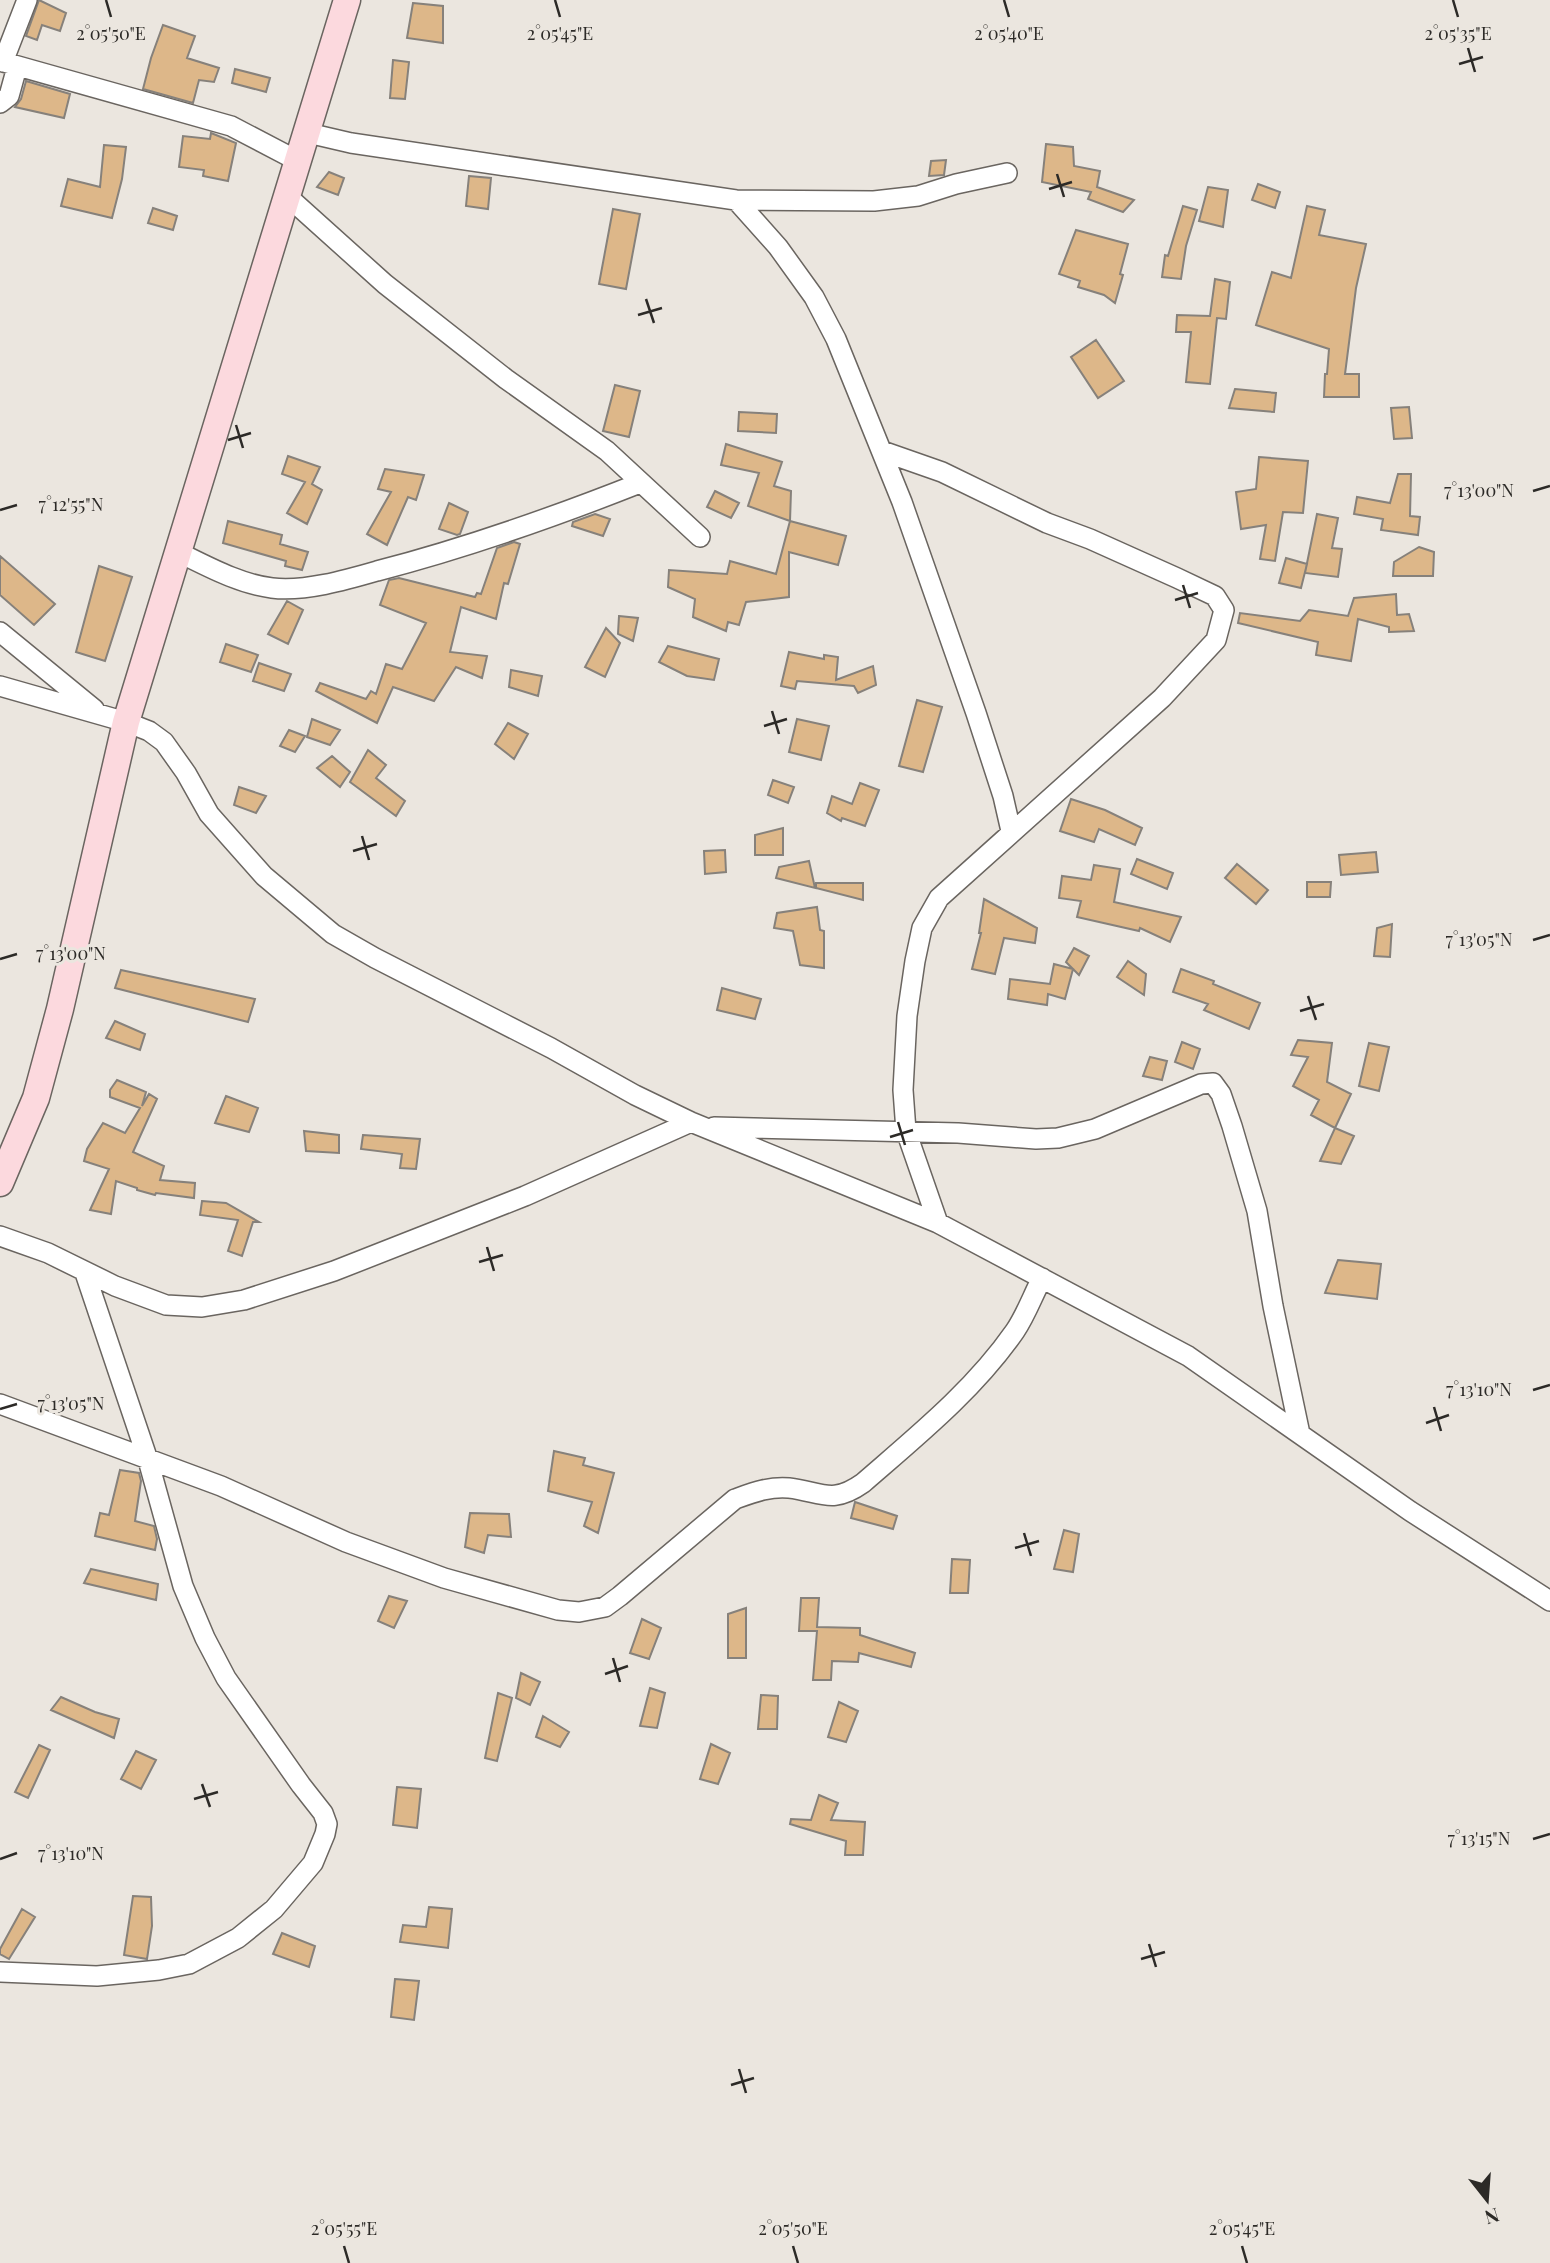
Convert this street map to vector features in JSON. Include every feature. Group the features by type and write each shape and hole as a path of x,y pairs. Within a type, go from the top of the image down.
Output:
{"main road":[{"path":"0,1183 36,1098 60,1009 126,722 347,0"}],"street":[{"path":"0,103 9,96 7,64 27,0"},
{"path":"7,64 231,126 296,160"},
{"path":"308,133 351,143 736,200 874,201 918,196 1006,173"},
{"path":"286,195 384,284 506,379 607,451 700,537"},
{"path":"736,200 778,247 814,297 836,339 902,502 976,713 1003,796 1011,831"},
{"path":"881,452 942,472 1048,523 1177,578 1215,596 1224,610 1216,640 1162,698 939,898 922,928 907,1016 903,1090 906,1131 937,1223"},
{"path":"178,552 225,574 272,588 314,586 442,555 640,483"},
{"path":"0,632 101,714"},
{"path":"0,686 126,722 149,731 164,742 186,773 209,814 264,876 334,934 635,1095 698,1124 937,1223 1188,1356 1410,1511 1550,1601"},
{"path":"0,1236 48,1253 85,1273 166,1305 202,1307 244,1300 334,1272 698,1124 1058,1138 1094,1129 1200,1084 1213,1083 1221,1094 1232,1126 1257,1211 1273,1306 1300,1434"},
{"path":"0,1972 97,1976 189,1964 238,1938 274,1909 313,1863 327,1824 323,1813 226,1678 205,1638 183,1586 148,1460 85,1273"},
{"path":"0,1404 221,1486 346,1542 444,1578 558,1610 592,1611 605,1607 650,1573 735,1499 777,1488 835,1496 849,1493 863,1483 958,1398 990,1364 1017,1329 1042,1278"}],"building":[{"path":"39,0 66,13 60,31 42,25 37,40 26,36"},
{"path":"413,3 443,6 443,43 407,38"},
{"path":"163,25 195,36 187,58 219,68 214,82 199,80 193,103 143,89"},
{"path":"393,60 409,62 405,99 390,98"},
{"path":"235,69 270,78 266,92 232,83"},
{"path":"26,81 70,94 64,118 15,107 21,99"},
{"path":"211,133 236,143 228,181 203,176 204,170 179,167 183,136 210,139"},
{"path":"1046,144 1073,147 1074,166 1100,171 1097,187 1134,200 1123,212 1088,199 1091,192 1042,182"},
{"path":"104,145 126,147 122,179 112,218 61,206 68,179 100,187"},
{"path":"946,160 944,175 929,176 931,161"},
{"path":"329,172 344,178 338,195 317,187"},
{"path":"469,176 491,178 488,209 466,206"},
{"path":"1258,184 1280,192 1275,208 1252,200"},
{"path":"1208,187 1228,190 1223,227 1199,221"},
{"path":"1183,206 1197,210 1186,246 1181,279 1162,277 1165,255 1168,256"},
{"path":"1307,206 1325,210 1319,235 1366,244 1356,288 1345,374 1359,374 1359,397 1324,397 1329,349 1256,325 1272,272 1291,278"},
{"path":"153,208 177,216 173,230 148,223"},
{"path":"613,209 640,214 626,289 599,284"},
{"path":"1076,230 1128,244 1115,303 1104,295 1078,287 1080,281 1059,274"},
{"path":"1215,279 1230,282 1226,319 1217,318 1210,384 1186,382 1191,332 1176,332 1177,315 1210,316"},
{"path":"1096,340 1124,381 1098,398 1071,357"},
{"path":"615,385 640,391 629,437 603,431"},
{"path":"1235,389 1276,393 1274,412 1229,408"},
{"path":"1409,407 1412,438 1394,439 1391,408"},
{"path":"739,412 777,414 776,433 738,431"},
{"path":"726,444 782,462 774,486 791,491 790,521 748,506 759,473 721,465"},
{"path":"288,456 320,467 312,484 322,490 307,524 287,513 305,482 282,474"},
{"path":"1259,457 1308,461 1303,513 1283,512 1275,561 1260,559 1266,525 1241,529 1236,492 1256,489"},
{"path":"385,469 424,475 416,500 408,497 387,545 367,534 391,492 378,489"},
{"path":"1398,474 1411,474 1410,516 1420,517 1418,535 1381,530 1383,519 1354,514 1357,497 1390,503"},
{"path":"715,491 739,503 731,518 707,507"},
{"path":"449,503 468,512 460,534 457,535 439,529"},
{"path":"595,514 610,519 603,536 572,526 573,522"},
{"path":"1317,514 1338,518 1332,548 1342,549 1338,577 1305,573"},
{"path":"228,521 282,535 280,544 308,552 302,570 285,566 286,561 223,543"},
{"path":"790,521 846,536 838,565 789,552 789,597 746,602 739,625 728,622 726,631 693,617 695,599 668,587 669,570 727,574 730,561 776,574"},
{"path":"514,542 520,544 508,584 504,583 496,619 461,607 450,652 487,656 482,678 456,667 434,701 393,687 377,723 316,691 320,683 366,699 371,691 376,694 386,664 402,669 426,623 380,605 389,580 399,578 475,597 477,593 481,594 497,548"},
{"path":"1419,547 1434,552 1433,576 1393,576 1394,562"},
{"path":"0,556 55,604 34,625 0,595"},
{"path":"1286,558 1307,564 1301,588 1279,583"},
{"path":"99,566 132,577 105,661 76,652"},
{"path":"1396,594 1397,615 1409,614 1414,631 1389,632 1389,627 1358,619 1351,661 1316,655 1318,642 1238,623 1240,613 1300,621 1309,610 1348,616 1354,598"},
{"path":"287,601 303,610 288,644 268,634"},
{"path":"619,616 638,618 633,641 618,634"},
{"path":"606,628 620,643 605,677 585,667"},
{"path":"226,644 258,655 251,672 220,662"},
{"path":"668,646 719,659 714,680 687,676 659,662"},
{"path":"789,652 824,659 824,655 838,657 836,680 873,666 876,685 858,693 854,686 797,681 795,689 781,686"},
{"path":"259,663 291,674 284,691 253,681"},
{"path":"511,670 542,676 538,696 509,687"},
{"path":"917,700 942,707 923,772 899,766"},
{"path":"312,719 340,730 330,745 307,737"},
{"path":"797,719 829,726 821,760 789,752"},
{"path":"508,723 528,734 514,759 495,744"},
{"path":"289,730 305,736 295,752 280,746"},
{"path":"368,750 386,765 376,778 405,801 396,816 350,782"},
{"path":"332,756 350,772 340,787 317,768"},
{"path":"773,780 794,787 788,803 768,795"},
{"path":"860,783 879,790 865,826 842,818 841,821 827,813 832,796 852,804"},
{"path":"239,787 266,796 256,813 234,805"},
{"path":"1071,799 1105,810 1142,828 1135,845 1099,829 1094,842 1060,831"},
{"path":"783,828 783,855 755,855 755,835"},
{"path":"725,850 726,872 705,874 704,851"},
{"path":"1376,852 1378,872 1341,875 1339,855"},
{"path":"1137,859 1173,873 1167,889 1131,874"},
{"path":"809,861 815,888 776,878 779,867"},
{"path":"1237,864 1268,890 1256,904 1225,878"},
{"path":"1094,865 1120,869 1114,902 1181,917 1170,942 1140,928 1139,931 1077,917 1081,901 1059,898 1062,876 1091,880"},
{"path":"1307,882 1331,882 1330,897 1307,897"},
{"path":"816,883 863,883 863,900 816,888"},
{"path":"984,899 1037,928 1035,943 1004,938 995,974 972,969 981,933"},
{"path":"817,907 820,930 824,931 824,968 800,965 793,931 774,928 777,913"},
{"path":"1392,924 1390,957 1374,956 1377,928"},
{"path":"1074,948 1089,956 1079,975 1066,962"},
{"path":"1128,961 1146,974 1144,995 1117,977"},
{"path":"1054,964 1073,969 1065,999 1048,994 1047,1005 1008,999 1010,979 1050,984"},
{"path":"1181,969 1260,1003 1249,1029 1204,1010 1208,1004 1173,992"},
{"path":"121,970 255,999 248,1022 115,988"},
{"path":"722,988 761,999 755,1019 717,1010"},
{"path":"115,1021 145,1034 140,1050 106,1038"},
{"path":"1298,1040 1332,1043 1327,1082 1351,1094 1335,1128 1311,1115 1319,1100 1293,1086 1308,1057 1291,1055"},
{"path":"1182,1042 1200,1049 1193,1069 1175,1062"},
{"path":"1369,1043 1389,1047 1379,1091 1359,1086"},
{"path":"1150,1057 1167,1061 1162,1080 1143,1076"},
{"path":"117,1080 146,1092 142,1106 149,1094 157,1099 133,1152 164,1166 160,1180 195,1183 194,1198 155,1195 116,1181 111,1214 90,1210 109,1169 84,1161 87,1149 103,1123 125,1133 140,1108 110,1097 110,1090"},
{"path":"226,1096 258,1108 249,1132 215,1123"},
{"path":"1335,1128 1354,1136 1341,1164 1320,1161"},
{"path":"304,1131 339,1135 339,1153 306,1151"},
{"path":"363,1135 420,1139 416,1169 400,1168 402,1154 361,1149"},
{"path":"202,1201 226,1203 259,1222 253,1222 242,1256 228,1251 238,1220 200,1215"},
{"path":"1338,1260 1381,1264 1377,1299 1325,1293"},
{"path":"554,1451 585,1458 583,1465 614,1473 598,1533 584,1526 592,1502 548,1491"},
{"path":"120,1470 139,1473 141,1481 135,1521 154,1526 157,1539 155,1550 95,1536 100,1513 109,1515"},
{"path":"855,1502 897,1516 893,1529 851,1518"},
{"path":"470,1513 509,1514 511,1537 488,1535 484,1553 465,1547"},
{"path":"1064,1530 1079,1534 1073,1572 1054,1569"},
{"path":"952,1559 970,1560 968,1593 950,1593"},
{"path":"91,1569 158,1584 156,1600 84,1583"},
{"path":"389,1596 407,1601 394,1628 378,1621"},
{"path":"801,1598 819,1598 817,1627 860,1628 860,1635 915,1653 911,1667 859,1653 858,1662 832,1661 831,1680 813,1680 817,1631 799,1631"},
{"path":"746,1608 746,1658 728,1658 728,1614"},
{"path":"642,1619 661,1628 649,1659 630,1653"},
{"path":"521,1673 540,1682 530,1705 516,1698"},
{"path":"650,1688 665,1693 657,1728 640,1726"},
{"path":"498,1693 512,1698 497,1761 485,1758"},
{"path":"761,1695 778,1696 777,1729 758,1729"},
{"path":"61,1697 119,1719 114,1738 51,1710"},
{"path":"839,1702 858,1711 846,1742 828,1737"},
{"path":"543,1716 569,1732 560,1747 536,1737"},
{"path":"711,1744 730,1753 718,1784 700,1779"},
{"path":"39,1745 50,1750 28,1798 15,1792"},
{"path":"136,1751 156,1760 141,1789 121,1779"},
{"path":"397,1787 421,1789 417,1828 393,1825"},
{"path":"819,1795 838,1803 831,1820 865,1822 863,1855 845,1855 846,1841 790,1824 791,1819 811,1820"},
{"path":"133,1896 151,1897 152,1926 147,1959 124,1955"},
{"path":"429,1907 452,1909 448,1948 400,1942 403,1925 426,1927"},
{"path":"22,1909 35,1917 9,1959 0,1954 0,1949"},
{"path":"282,1933 315,1946 309,1967 273,1954"},
{"path":"395,1979 419,1981 414,2020 391,2017"}]}
